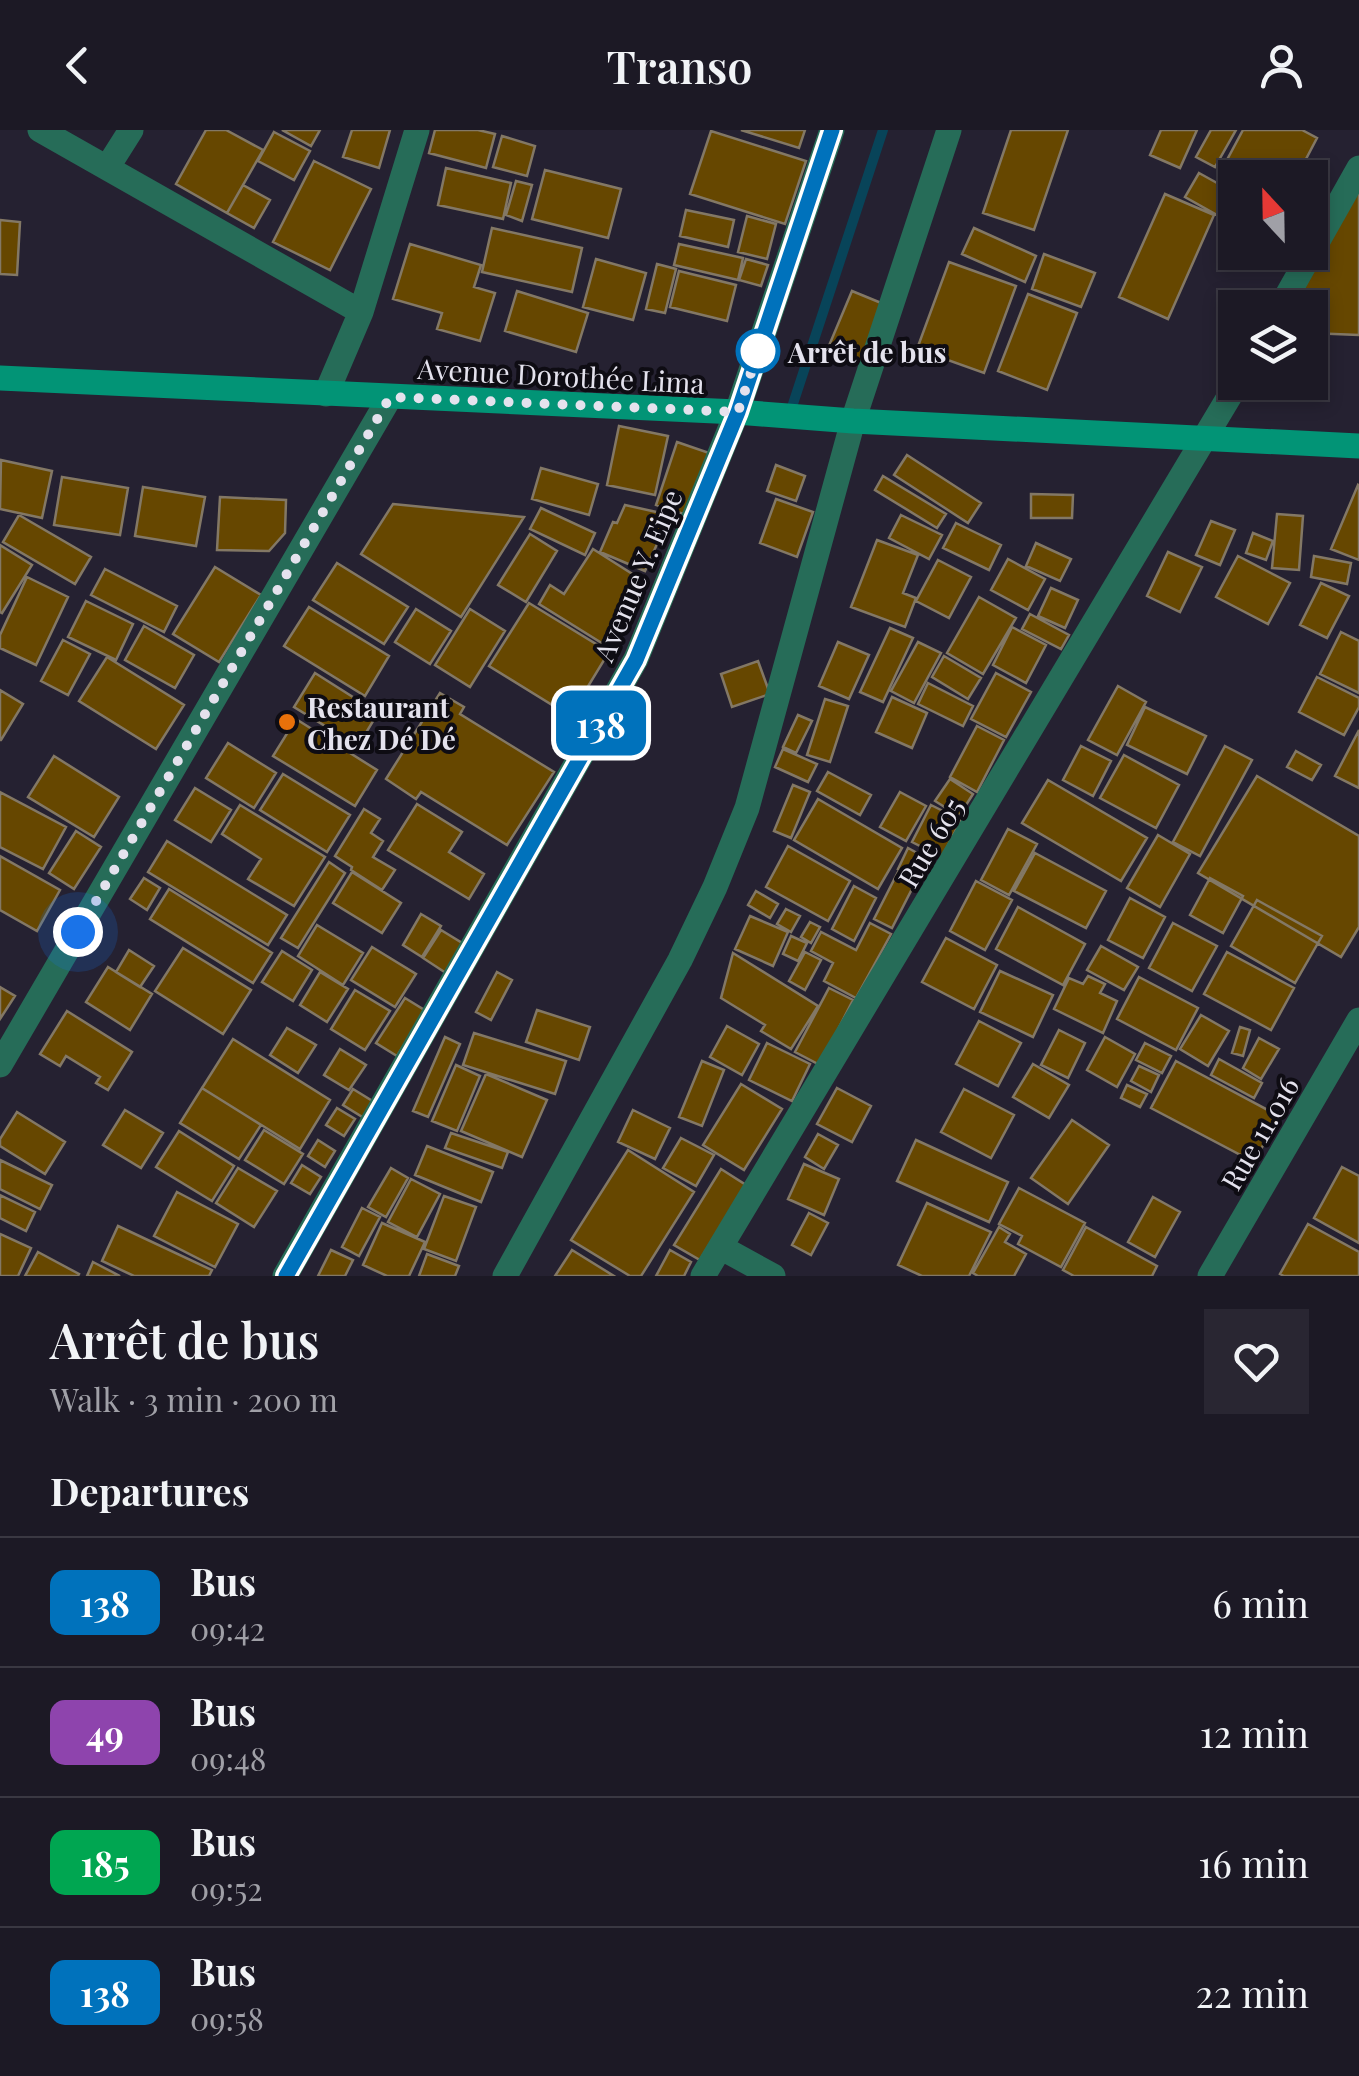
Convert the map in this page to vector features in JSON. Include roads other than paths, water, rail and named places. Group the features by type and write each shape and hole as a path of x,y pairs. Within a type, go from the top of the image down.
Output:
{"main road":[{"name":"Avenue Dorothée Lima","path":"4,384 738,412 1359,446"}],"street":[{"path":"40,130 361,312"},
{"path":"108,168 131,130"},
{"path":"326,394 361,312 417,130"},
{"name":"Avenue Y. Eipe","path":"286,1276 636,660 738,412 832,130"},
{"path":"504,1276 680,960 747,808 852,421 948,130"},
{"path":"1290,290 1359,168"},
{"path":"0,1065 390,397"},
{"name":"Rue 605","path":"704,1276 1228,400"},
{"name":"Rue 11.016","path":"1210,1276 1359,1020"},
{"path":"722,1248 773,1276"}],"waterway":[{"path":"790,413 883,130"}],"place":[{"name":"Arrêt de bus","path":"758,351"},
{"name":"Restaurant Chez Dé Dé","path":"287,722"}]}
